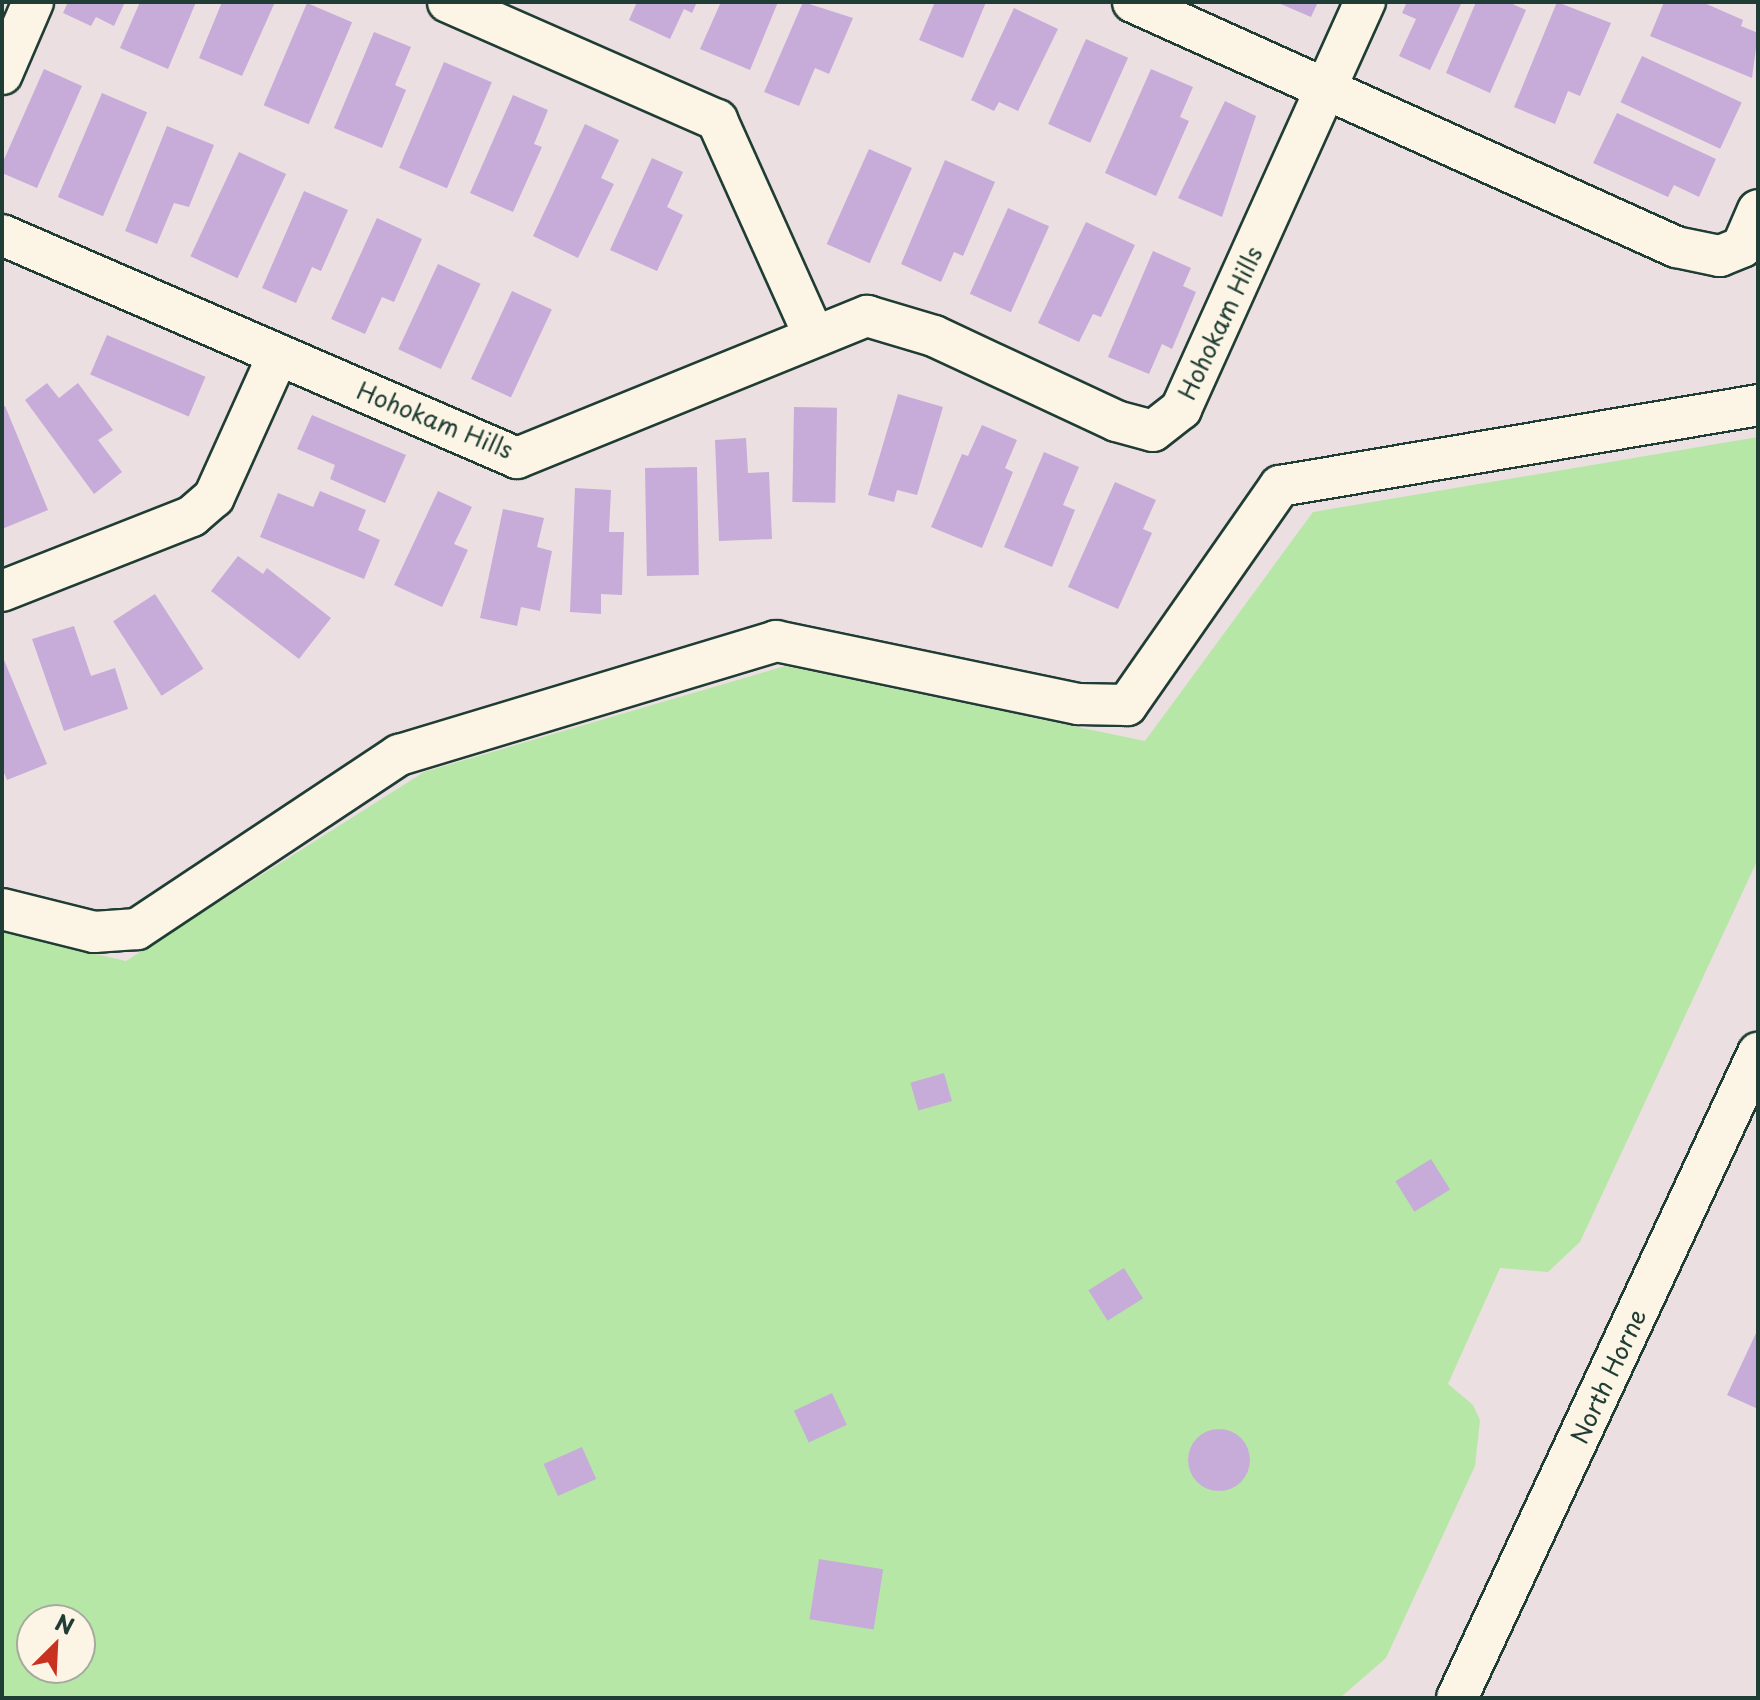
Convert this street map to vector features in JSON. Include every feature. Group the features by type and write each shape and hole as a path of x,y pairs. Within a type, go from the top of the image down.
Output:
{"street":[{"path":"2,74 33,2"},
{"path":"448,2 717,120 814,336"},
{"path":"1133,2 1676,247 1720,256 1742,247 1758,210"},
{"name":"Hohokam Hills","path":"2,235 517,458 867,316 934,336 1116,421 1153,431 1181,409 1365,2"},
{"path":"2,591 203,506 214,497 278,355"},
{"path":"2,909 94,932 137,929 399,755 776,641 1078,704 1127,705 1280,486 1758,405"},
{"name":"North Horne","path":"1457,1698 1758,1053"}],"green space":[{"path":"1758,437 1758,859 1580,1242 1548,1272 1500,1268 1448,1384 1473,1405 1480,1420 1475,1466 1386,1658 1340,1698 2,1698 2,932 126,961 424,772 785,666 1145,741 1313,512"}],"building":[{"path":"68,2 125,2 114,26 96,17 91,26 63,13"},
{"path":"140,2 196,2 168,69 120,48"},
{"path":"222,2 275,2 242,76 199,58"},
{"path":"637,2 697,2 692,13 684,9 670,39 629,20"},
{"path":"721,2 778,2 750,70 700,49"},
{"path":"803,2 853,18 829,74 815,68 799,106 764,92"},
{"path":"935,2 986,2 963,58 919,40"},
{"path":"1276,2 1318,2 1311,17"},
{"path":"1407,2 1462,2 1430,70 1399,56 1416,19 1402,13"},
{"path":"1476,2 1508,2 1526,10 1490,93 1446,73"},
{"path":"1557,2 1611,23 1580,96 1568,91 1555,124 1514,107"},
{"path":"1664,2 1702,2 1743,20 1741,26 1758,33 1752,78 1650,36"},
{"path":"307,3 352,22 309,124 264,105"},
{"path":"1014,8 1058,29 1018,111 999,102 994,111 971,100"},
{"path":"374,32 411,47 395,85 406,90 382,148 334,128"},
{"path":"1086,39 1128,58 1090,143 1048,124"},
{"path":"1642,56 1742,102 1720,149 1620,102"},
{"path":"444,62 492,82 447,188 399,168"},
{"path":"44,69 82,86 37,188 2,173 2,164"},
{"path":"1151,69 1193,87 1180,117 1189,121 1156,196 1105,173"},
{"path":"102,93 147,112 103,216 58,197"},
{"path":"513,95 548,110 534,144 542,147 513,212 470,193"},
{"path":"1225,101 1256,116 1222,217 1178,198"},
{"path":"1617,113 1716,159 1699,197 1674,185 1668,197 1593,163"},
{"path":"585,124 619,140 601,178 614,184 578,258 533,236"},
{"path":"167,126 214,145 189,207 174,203 157,244 125,231"},
{"path":"869,149 912,168 870,263 827,244"},
{"path":"239,152 286,174 238,278 190,256"},
{"path":"652,158 683,172 667,207 683,215 657,271 610,250"},
{"path":"945,160 995,182 963,256 954,252 941,282 901,264"},
{"path":"304,191 348,210 321,271 312,267 296,303 262,288"},
{"path":"1008,208 1049,226 1011,312 970,294"},
{"path":"377,218 422,239 394,302 382,297 365,334 331,319"},
{"path":"1086,222 1135,245 1101,317 1093,314 1079,342 1038,323"},
{"path":"1153,251 1191,268 1183,286 1196,292 1172,349 1162,344 1149,374 1108,357"},
{"path":"438,264 481,284 441,369 398,349"},
{"path":"512,291 552,310 511,398 471,379"},
{"path":"107,335 205,377 189,416 90,375"},
{"path":"47,383 59,398 78,383 113,430 98,440 122,472 94,494 25,400"},
{"path":"898,394 943,407 917,495 897,490 894,502 868,495"},
{"path":"5,406 48,510 2,529 2,407"},
{"path":"794,407 837,408 835,503 792,502"},
{"path":"312,415 406,455 385,503 330,479 335,465 297,449"},
{"path":"982,425 1017,440 1005,468 1013,472 982,548 931,527 962,454 968,456"},
{"path":"746,438 748,473 769,472 772,539 719,541 715,440"},
{"path":"1044,452 1079,467 1063,505 1075,510 1052,567 1004,547"},
{"path":"697,467 699,575 647,576 645,468"},
{"path":"1115,482 1156,500 1143,529 1152,533 1118,609 1068,587"},
{"path":"575,488 611,490 609,532 624,532 622,595 601,594 601,614 570,612"},
{"path":"320,491 366,510 358,530 380,540 364,579 260,537 278,493 313,507"},
{"path":"438,491 472,507 454,544 468,550 442,607 394,585"},
{"path":"503,509 544,518 537,547 552,551 540,611 521,607 517,626 480,618"},
{"path":"238,556 263,574 267,568 331,618 299,659 211,591"},
{"path":"155,594 203,669 162,696 113,621"},
{"path":"74,626 91,676 115,668 128,709 64,731 32,639"},
{"path":"2,655 47,764 7,780 2,768"},
{"path":"944,1073 952,1101 918,1111 910,1083"},
{"path":"1431,1159 1450,1190 1414,1212 1395,1181"},
{"path":"1124,1268 1143,1299 1107,1321 1088,1290"},
{"path":"1758,1329 1758,1409 1727,1395"},
{"path":"832,1393 847,1425 809,1442 794,1411"},
{"path":"1219,1429 1231,1431 1241,1438 1248,1448 1248,1472 1241,1482 1231,1489 1219,1491 1207,1489 1197,1482 1190,1472 1188,1460 1190,1448 1197,1438 1207,1431"},
{"path":"582,1447 596,1479 558,1496 544,1464"},
{"path":"819,1559 883,1569 874,1629 809,1619"}]}
